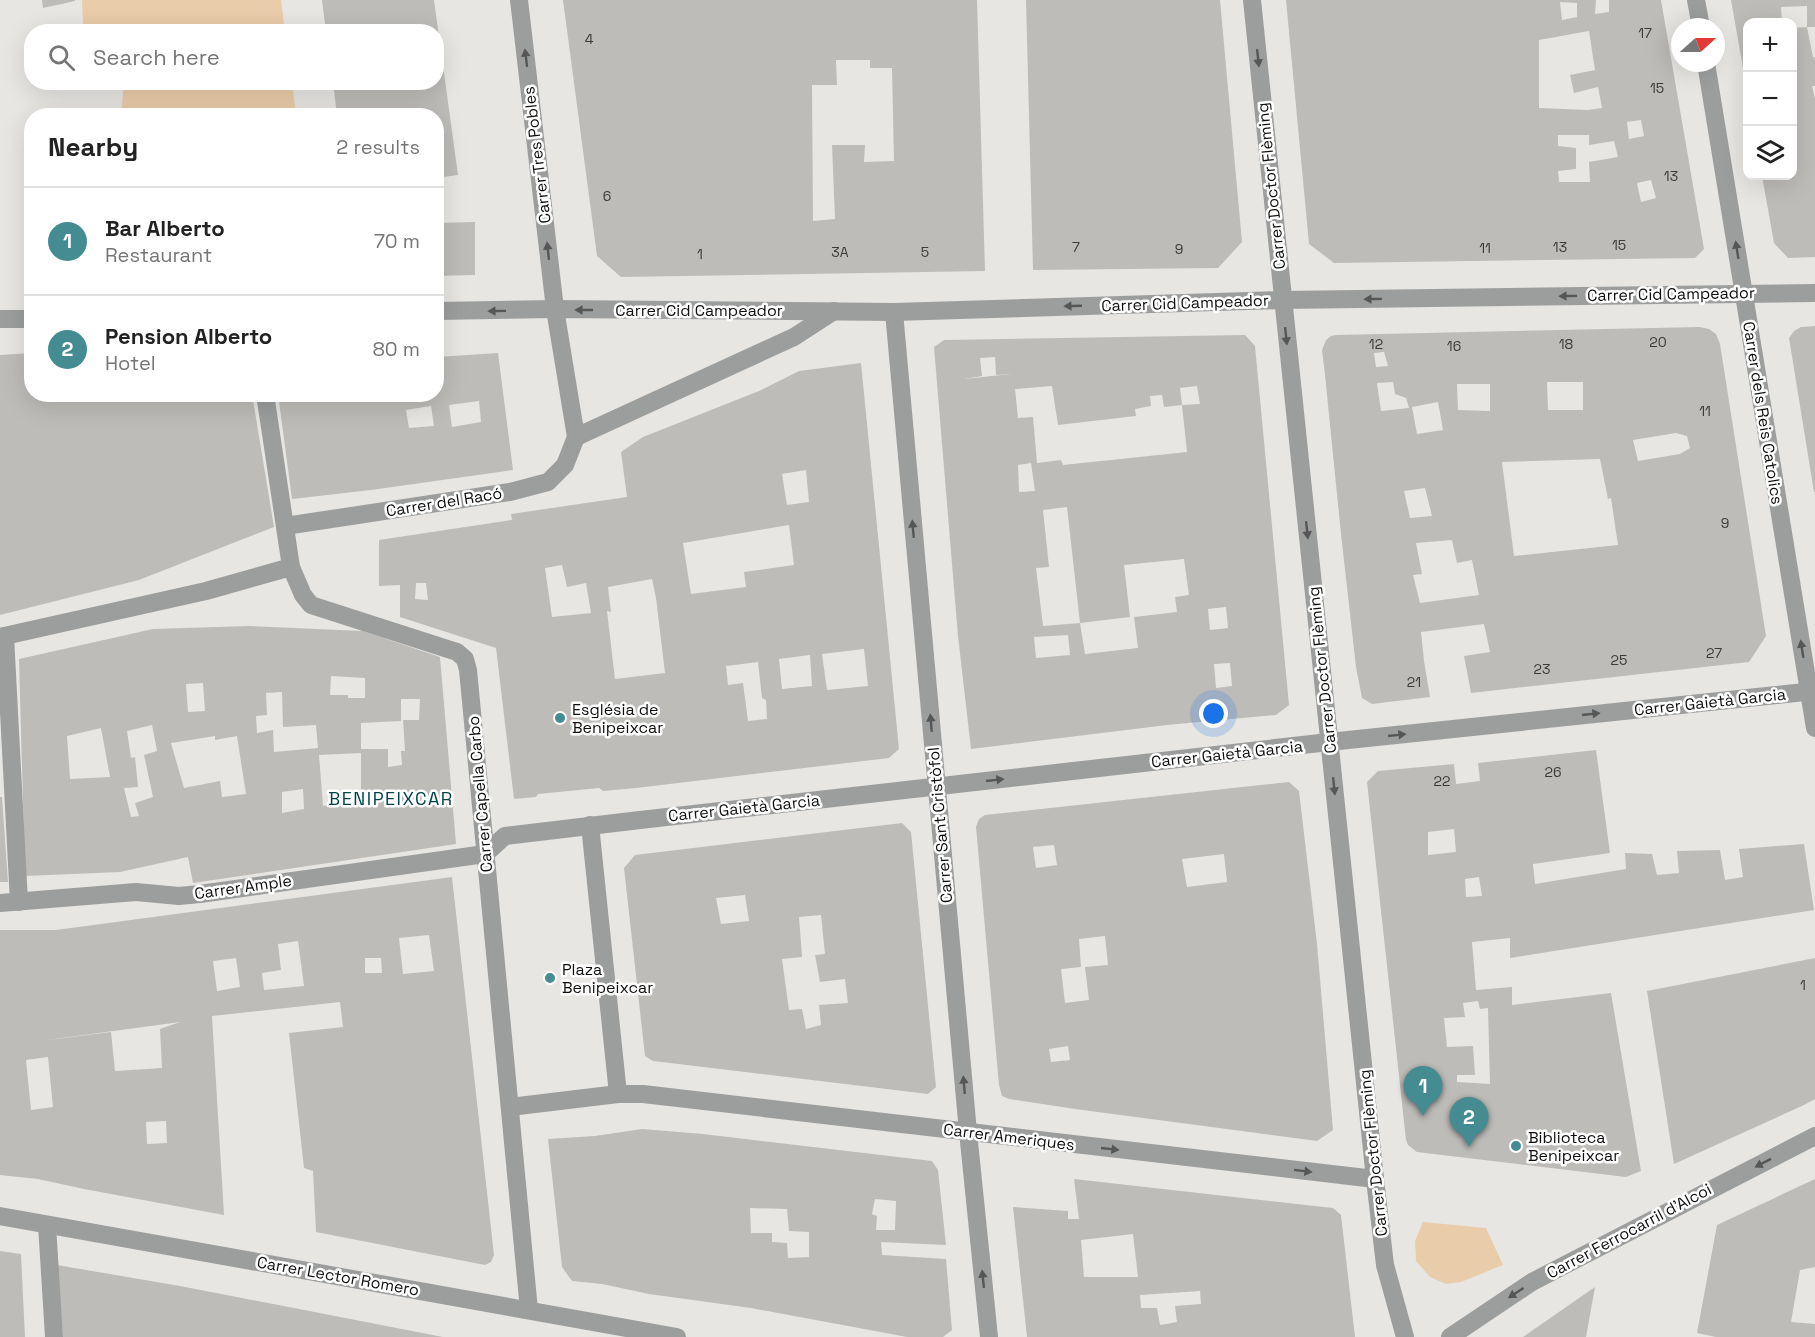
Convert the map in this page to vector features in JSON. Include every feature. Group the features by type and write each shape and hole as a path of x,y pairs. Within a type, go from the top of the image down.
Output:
{"street":[{"name":"Carrer Tres Pobles","path":"519,0 555,309"},
{"name":"Carrer Doctor Flèming","path":"1252,0 1375,1179 1385,1265 1405,1337"},
{"path":"1696,0 1699,18"},
{"name":"Carrer dels Reis Catolics","path":"1707,72 1812,691 1815,728"},
{"name":"Carrer Cid Campeador","path":"444,311 555,309 894,312 1283,300 1815,293"},
{"path":"555,309 576,437 794,337 834,311"},
{"name":"Carrer Sant Cristòfol","path":"894,312 936,787 989,1337"},
{"path":"0,319 24,319"},
{"name":"Carrer Capella Carbo","path":"267,402 291,567 303,595 311,605 457,652 465,659 468,670 529,1310"},
{"name":"Carrer del Racó","path":"285,526 510,492 548,482 565,465 576,437"},
{"path":"19,902 3,637 195,593 291,567"},
{"name":"Carrer Gaietà Garcia","path":"485,854 505,836 590,825 1329,742 1812,691"},
{"path":"590,825 618,1094"},
{"name":"Carrer Ample","path":"0,903 136,892 179,896 200,894 485,854"},
{"name":"Carrer Ameriques","path":"510,1107 618,1094 643,1094 1375,1179"},
{"name":"Carrer Ferrocarril d'Alcoi","path":"1450,1337 1533,1282 1815,1136"},
{"name":"Carrer Lector Romero","path":"0,1216 677,1337"},
{"path":"47,1225 54,1337"}],"shaded area":[{"path":"82,0 281,0 284,24 83,24"},
{"path":"123,90 293,90 295,108 122,108"},
{"path":"1423,1222 1486,1228 1503,1265 1461,1282 1446,1284 1430,1277 1416,1261 1415,1241"}],"building":[{"path":"42,0 75,0 75,1 43,8"},
{"path":"322,0 434,0 437,24 325,24"},
{"path":"563,0 977,0 985,271 621,277 597,256","holes":["836,60 870,60 870,68 892,68 894,161 864,162 865,145 832,145 835,219 813,221 812,85 837,85"]},
{"path":"1026,0 1220,0 1242,242 1218,268 1033,270"},
{"path":"1286,0 1596,0 1595,14 1609,12 1609,0 1661,0 1671,58 1671,72 1673,72 1704,249 1695,258 1334,263 1309,244","holes":["1560,2 1577,3 1577,17 1562,20","1589,31 1595,70 1570,75 1574,93 1598,87 1602,108 1588,110 1539,108 1539,40","1641,120 1644,136 1629,139 1627,122","1558,135 1589,135 1589,145 1614,141 1618,157 1589,162 1590,182 1559,182 1558,171 1576,169 1576,148 1558,146","1651,180 1656,198 1641,202 1637,183"]},
{"path":"1731,0 1815,0 1815,27 1807,27 1807,6 1781,7 1782,18 1743,18 1743,68"},
{"path":"1807,27 1813,57 1815,57 1815,86 1812,86 1815,99 1815,257 1788,258 1774,243 1763,180 1797,180 1797,28"},
{"path":"444,73 458,175 444,177 444,108 336,108 334,90 444,90"},
{"path":"475,222 475,275 444,276 444,223"},
{"path":"1815,326 1814,492 1789,338 1801,327"},
{"path":"1700,327 1716,334 1720,344 1766,636 1749,662 1471,693 1464,656 1490,652 1484,624 1421,632 1430,697 1372,704 1362,698 1356,667 1322,350 1326,340 1336,335","holes":["1384,352 1388,366 1376,367 1374,353","1393,382 1395,394 1406,398 1409,408 1381,411 1377,383","1547,382 1583,382 1583,410 1548,410","1457,384 1490,384 1490,411 1458,410","1438,402 1443,430 1417,434 1412,407","1676,433 1687,436 1690,448 1680,454 1638,461 1633,440","1600,459 1608,499 1611,498 1618,545 1514,556 1502,462","1425,488 1432,516 1410,518 1404,491","1452,540 1457,563 1472,560 1479,595 1420,603 1413,575 1422,574 1416,543"]},
{"path":"1245,335 1255,346 1289,705 1276,715 1167,725 971,749 958,636 934,347 944,340","holes":["995,357 996,375 1011,374 964,379 982,376 980,358","1052,386 1058,425 1136,416 1135,409 1151,406 1150,396 1162,395 1164,407 1182,405 1187,452 1063,465 1061,460 1037,463 1033,417 1018,418 1015,389","1197,386 1200,404 1182,405 1180,388","1031,463 1035,491 1019,492 1018,465","1067,507 1080,623 1043,626 1036,568 1049,567 1043,510","1184,559 1189,595 1175,597 1177,612 1134,617 1138,648 1085,654 1080,623 1130,617 1124,565","1226,607 1228,628 1210,630 1208,609","1068,635 1070,655 1036,658 1034,637","1230,663 1232,686 1216,688 1214,664"]},
{"path":"498,353 513,470 292,499 279,402 444,402 444,356","holes":["479,401 481,422 452,427 449,405","431,406 434,426 409,428 406,410"]},
{"path":"24,354 24,402 253,402 274,527 139,580 0,615 0,355"},
{"path":"861,363 899,749 889,758 636,788 603,791 599,788 538,794 536,797 514,799 496,648 400,617 400,585 379,586 379,540 512,520 511,514 627,497 621,452 643,437 759,391 799,371","holes":["806,470 809,502 787,505 782,474","789,525 794,565 744,572 746,587 691,594 683,543","562,565 567,587 586,583 591,613 552,617 545,568","652,579 665,673 615,679 607,611 611,612 608,587","416,583 426,583 428,600 415,599","864,649 868,686 827,690 822,654","810,655 812,686 782,689 779,659","758,662 762,698 766,700 767,719 748,721 743,683 728,685 726,666"]},
{"path":"249,626 363,631 440,657 456,844 193,883 188,857 120,872 25,876 19,659 153,629","holes":["331,676 365,678 365,698 348,698 348,695 330,695","203,683 205,711 188,712 186,684","282,692 283,727 316,725 318,748 274,752 273,730 257,733 256,716 267,715 266,693","401,699 420,699 419,720 403,720 405,751 401,751 402,765 388,767 388,749 361,749 361,723 401,721","152,725 157,751 144,755 153,797 135,803 139,816 131,817 124,788 138,787 135,757 131,758 127,731","101,728 110,777 70,779 67,736","215,736 215,740 237,736 246,794 222,797 220,781 184,788 171,743","361,753 361,799 323,806 319,755","303,789 304,809 282,813 282,792"]},
{"path":"1596,750 1610,853 1533,864 1535,884 1626,869 1625,853 1652,854 1657,875 1679,873 1677,851 1720,850 1725,880 1743,877 1739,849 1804,844 1814,910 1510,958 1510,938 1472,942 1476,990 1512,987 1512,1005 1611,993 1641,1171 1626,1177 1417,1152 1408,1145 1406,1140 1367,782 1378,771 1454,764 1456,784 1480,781 1478,763","holes":["1454,829 1456,852 1428,855 1428,832","1479,877 1482,896 1466,897 1465,879","1478,1001 1480,1009 1488,1008 1490,1084 1457,1082 1457,1075 1475,1075 1473,1046 1447,1047 1444,1018 1465,1017 1463,1003"]},
{"path":"1289,782 1299,791 1317,944 1333,1130 1317,1141 1075,1109 1002,1096 999,1085 976,827 979,819 985,815","holes":["1054,845 1057,865 1036,868 1033,847","1224,854 1227,882 1187,887 1182,859","1105,936 1108,965 1085,967 1089,1000 1065,1003 1061,969 1081,967 1079,939","1068,1046 1070,1060 1051,1062 1049,1049"]},
{"path":"0,797 2,797 8,882 0,882"},
{"path":"902,823 911,832 936,1087 928,1094 653,1061 645,1056 624,868 635,855","holes":["745,895 749,921 721,924 716,898","821,915 825,954 815,955 820,982 845,979 848,1003 819,1005 821,1025 806,1029 802,1009 789,1010 782,959 802,957 799,917"]},
{"path":"452,877 494,1255 491,1262 485,1265 316,1232 313,1171 304,1168 289,1033 343,1027 340,1002 212,1016 224,1215 38,1179 0,1175 0,930 56,930","holes":["429,935 434,971 403,974 399,938","298,941 304,986 264,990 262,973 281,970 278,944","236,958 240,987 217,991 213,961","365,958 381,958 382,973 365,973","180,1022 160,1029 162,1068 115,1071 111,1032 40,1041","48,1057 53,1107 31,1110 26,1060","166,1121 167,1143 147,1144 146,1122"]},
{"path":"1815,958 1815,1099 1674,1164 1647,991"},
{"path":"642,1129 932,1161 938,1170 946,1245 881,1242 882,1255 946,1259 952,1330 943,1337 907,1337 751,1308 572,1281 562,1267 548,1139 595,1136","holes":["875,1199 896,1201 895,1230 876,1230 877,1216 872,1214","750,1208 787,1209 789,1231 809,1232 809,1257 788,1258 787,1243 772,1242 772,1233 751,1233"]},
{"path":"1074,1179 1333,1208 1341,1215 1355,1337 1027,1337 1013,1207 1068,1211 1068,1219 1079,1219","holes":["1133,1234 1138,1277 1084,1277 1081,1240","1200,1291 1201,1304 1175,1306 1177,1322 1160,1325 1157,1308 1141,1308 1140,1295"]},
{"path":"1815,1179 1815,1267 1800,1270 1791,1322 1815,1324 1815,1337 1716,1337 1697,1333 1717,1225"},
{"path":"0,1251 21,1254 25,1337 0,1337"},
{"path":"57,1265 180,1286 443,1337 63,1337"},
{"path":"1595,1287 1586,1337 1523,1337"}],"place":[{"name":"Església de Benipeixcar","path":"560,718"},
{"name":"Plaza Benipeixcar","path":"550,978"},
{"name":"Bar Alberto","path":"1423,1116"},
{"name":"Biblioteca Benipeixcar","path":"1516,1146"},
{"name":"Pension Alberto","path":"1469,1147"}],"district":[{"name":"BENIPEIXCAR","path":"391,798"}]}
